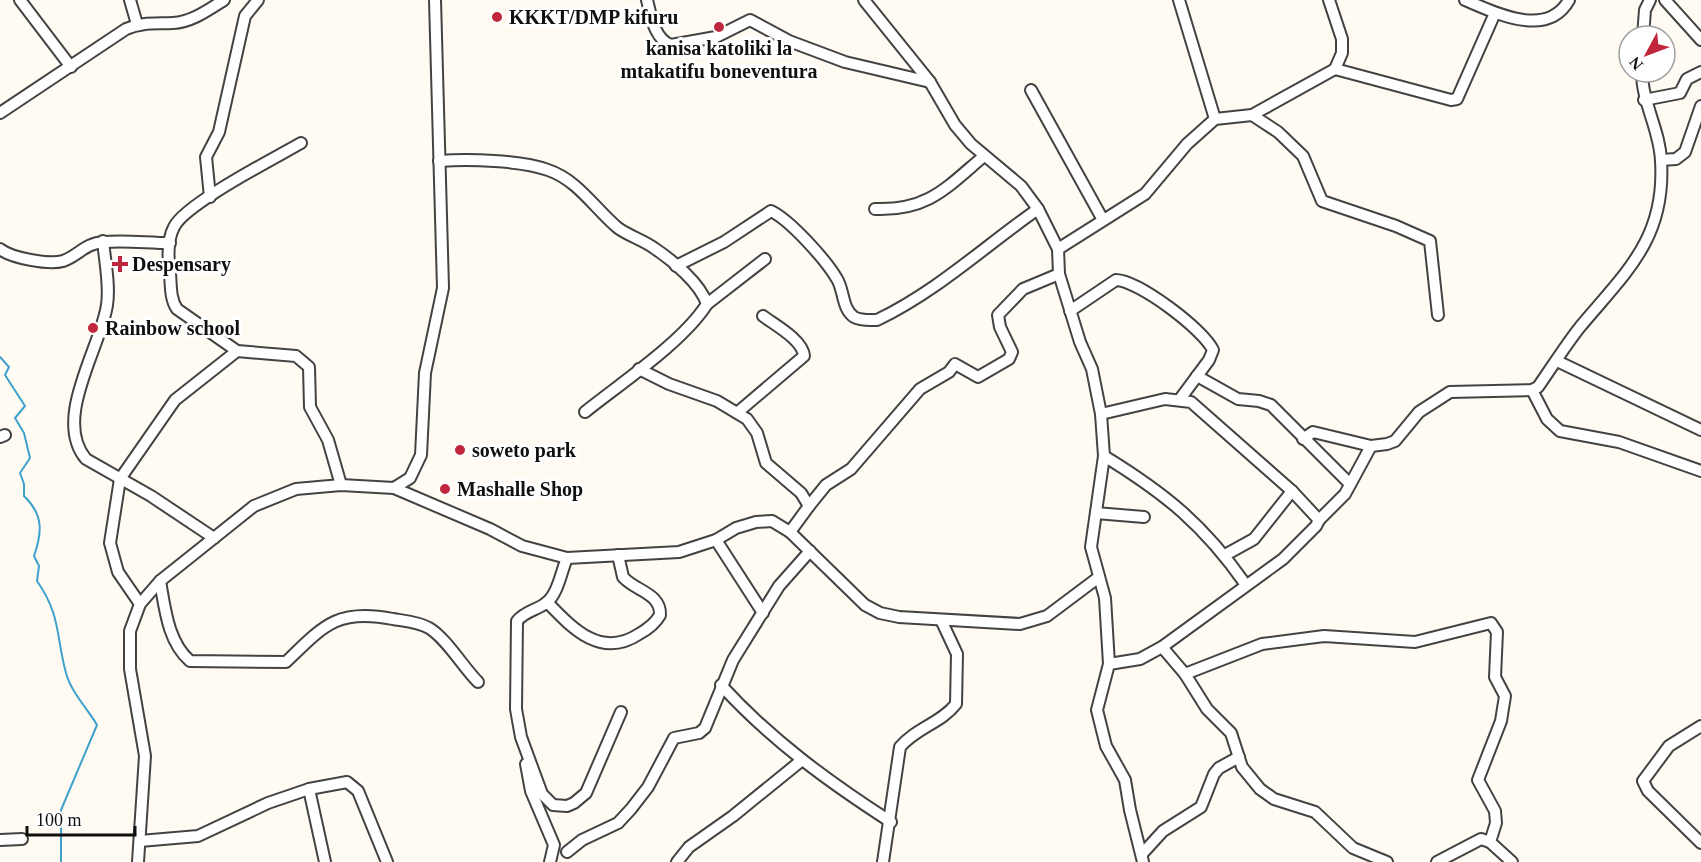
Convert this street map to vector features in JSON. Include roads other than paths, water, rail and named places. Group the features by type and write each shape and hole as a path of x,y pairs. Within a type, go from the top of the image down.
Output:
{"street":[{"path":"20,0 71,67"},
{"path":"130,0 137,24"},
{"path":"0,113 126,28 137,24 173,23 190,19 224,0"},
{"path":"210,197 206,157 219,132 245,16 258,0"},
{"path":"394,488 410,478 421,455 425,373 443,288 435,0"},
{"path":"647,0 659,36 665,43 671,45 716,37 750,20 789,41 845,62 930,82"},
{"path":"864,0 930,82 955,125 984,156 1021,186 1038,209 1058,249 1059,274 1092,369 1101,414 1104,456 1091,547 1108,620 1109,664 1097,710 1106,746 1125,780 1130,810 1143,858"},
{"path":"1179,0 1215,119"},
{"path":"1058,249 1145,194 1187,144 1215,119 1251,115 1335,69 1342,53 1342,39 1329,0"},
{"path":"1465,0 1517,19 1544,20 1557,14 1569,0"},
{"path":"1644,24 1645,10 1650,0"},
{"path":"1665,0 1701,40"},
{"path":"1335,69 1451,100 1457,99 1495,12"},
{"path":"1644,100 1680,93 1687,79 1701,72"},
{"path":"1303,439 1313,432 1371,446 1395,441 1412,417 1450,392 1532,390 1538,387 1646,245 1657,207 1661,160 1644,100 1643,84"},
{"path":"1031,90 1103,220"},
{"path":"1661,160 1676,159 1685,152 1701,106"},
{"path":"1251,115 1278,132 1303,156 1322,201 1396,225 1430,241 1438,315"},
{"path":"301,143 210,197 175,225 170,243 169,266 173,303 177,309 237,351 296,356 306,363 310,376 310,407 328,440 341,485"},
{"path":"875,210 893,210 923,204 984,156"},
{"path":"439,161 470,159 549,170 581,191 619,229 654,248 676,266 704,297 707,304"},
{"path":"676,266 724,242 771,211 778,214 836,277 846,307 853,317 877,320 954,272 990,242 1038,209"},
{"path":"0,249 20,258 57,262 65,260 86,246 103,242 170,243"},
{"path":"103,242 108,302 83,377 75,430 77,443 86,459 214,538"},
{"path":"585,412 676,337 707,304 765,259"},
{"path":"790,532 826,485 851,469 920,389 949,372 955,364 978,376 1009,359 1012,352 1000,327 998,315 1023,289 1059,274"},
{"path":"1070,311 1116,280 1136,285 1152,295 1211,345 1213,354 1180,399"},
{"path":"738,412 804,356 795,341 763,316"},
{"path":"140,604 118,572 110,543 120,479 175,400 237,351"},
{"path":"1557,361 1701,430"},
{"path":"639,369 738,412 753,426 766,463 801,493 809,506"},
{"path":"1197,376 1238,399 1260,400 1271,405 1350,484"},
{"path":"1532,390 1547,419 1560,431 1619,442 1701,471"},
{"path":"1101,414 1131,406 1180,399 1202,409 1251,457 1292,491 1319,520"},
{"path":"1109,664 1140,659 1162,647 1283,559 1345,494 1371,446"},
{"path":"1104,456 1159,492 1188,515 1225,555 1246,585"},
{"path":"138,862 145,756 130,669 130,631 140,604 160,581 255,506 296,489 341,485 394,488 480,524 522,546 567,558 679,552 716,540 736,528 756,522 772,521 790,532 865,605 880,613 942,622 1020,624 1035,621 1047,616 1099,577"},
{"path":"1225,555 1254,539 1292,491"},
{"path":"1096,513 1144,517"},
{"path":"716,540 763,613"},
{"path":"567,852 582,840 618,823 648,787 674,738 699,733 705,728 732,660 779,586 810,551"},
{"path":"548,602 570,625 599,642 623,643 648,629 660,615 658,604 623,577 618,555"},
{"path":"550,862 554,845 531,791 520,737 516,681 518,621 522,615 548,602 555,591 567,558"},
{"path":"160,581 167,618 177,650 190,661 286,662 318,632 336,620 352,614 369,614 429,628 478,682"},
{"path":"883,862 891,822 890,802 900,747 907,739 940,720 956,704 957,654 942,622"},
{"path":"1185,674 1262,644 1324,636 1415,642 1491,623 1497,632 1495,677 1505,696 1501,721 1478,780 1495,811 1496,823 1490,842"},
{"path":"1162,647 1185,674 1207,709 1232,733 1242,767 1251,780 1274,799 1315,812 1353,848 1387,862"},
{"path":"721,685 768,733 802,760 891,822"},
{"path":"520,737 542,794 553,805 567,806 586,793 621,712"},
{"path":"1701,726 1670,746 1643,781 1648,791 1701,843"},
{"path":"1143,858 1163,831 1201,807 1214,774 1219,768 1239,757"},
{"path":"676,862 689,847 733,816 802,760"},
{"path":"140,841 198,836 226,824 241,814 309,789 347,782 353,784 358,791 387,862"},
{"path":"309,789 325,862"},
{"path":"0,840 22,839"},
{"path":"1437,862 1481,839 1490,842 1512,862"}],"waterway":[{"path":"0,357 9,367 5,375 25,406 15,418 24,433 30,458 20,473 24,484 24,496 35,510 40,524 39,540 34,556 39,566 37,581 45,593 54,616 68,680 97,725 61,810 61,862"}],"place":[{"name":"KKKT/DMP kifuru","path":"497,17"},
{"name":"kanisa katoliki la mtakatifu boneventura","path":"719,27"},
{"name":"Despensary","path":"120,264"},
{"name":"Rainbow school","path":"93,328"},
{"name":"soweto park","path":"460,450"},
{"name":"Mashalle Shop","path":"445,489"}]}
